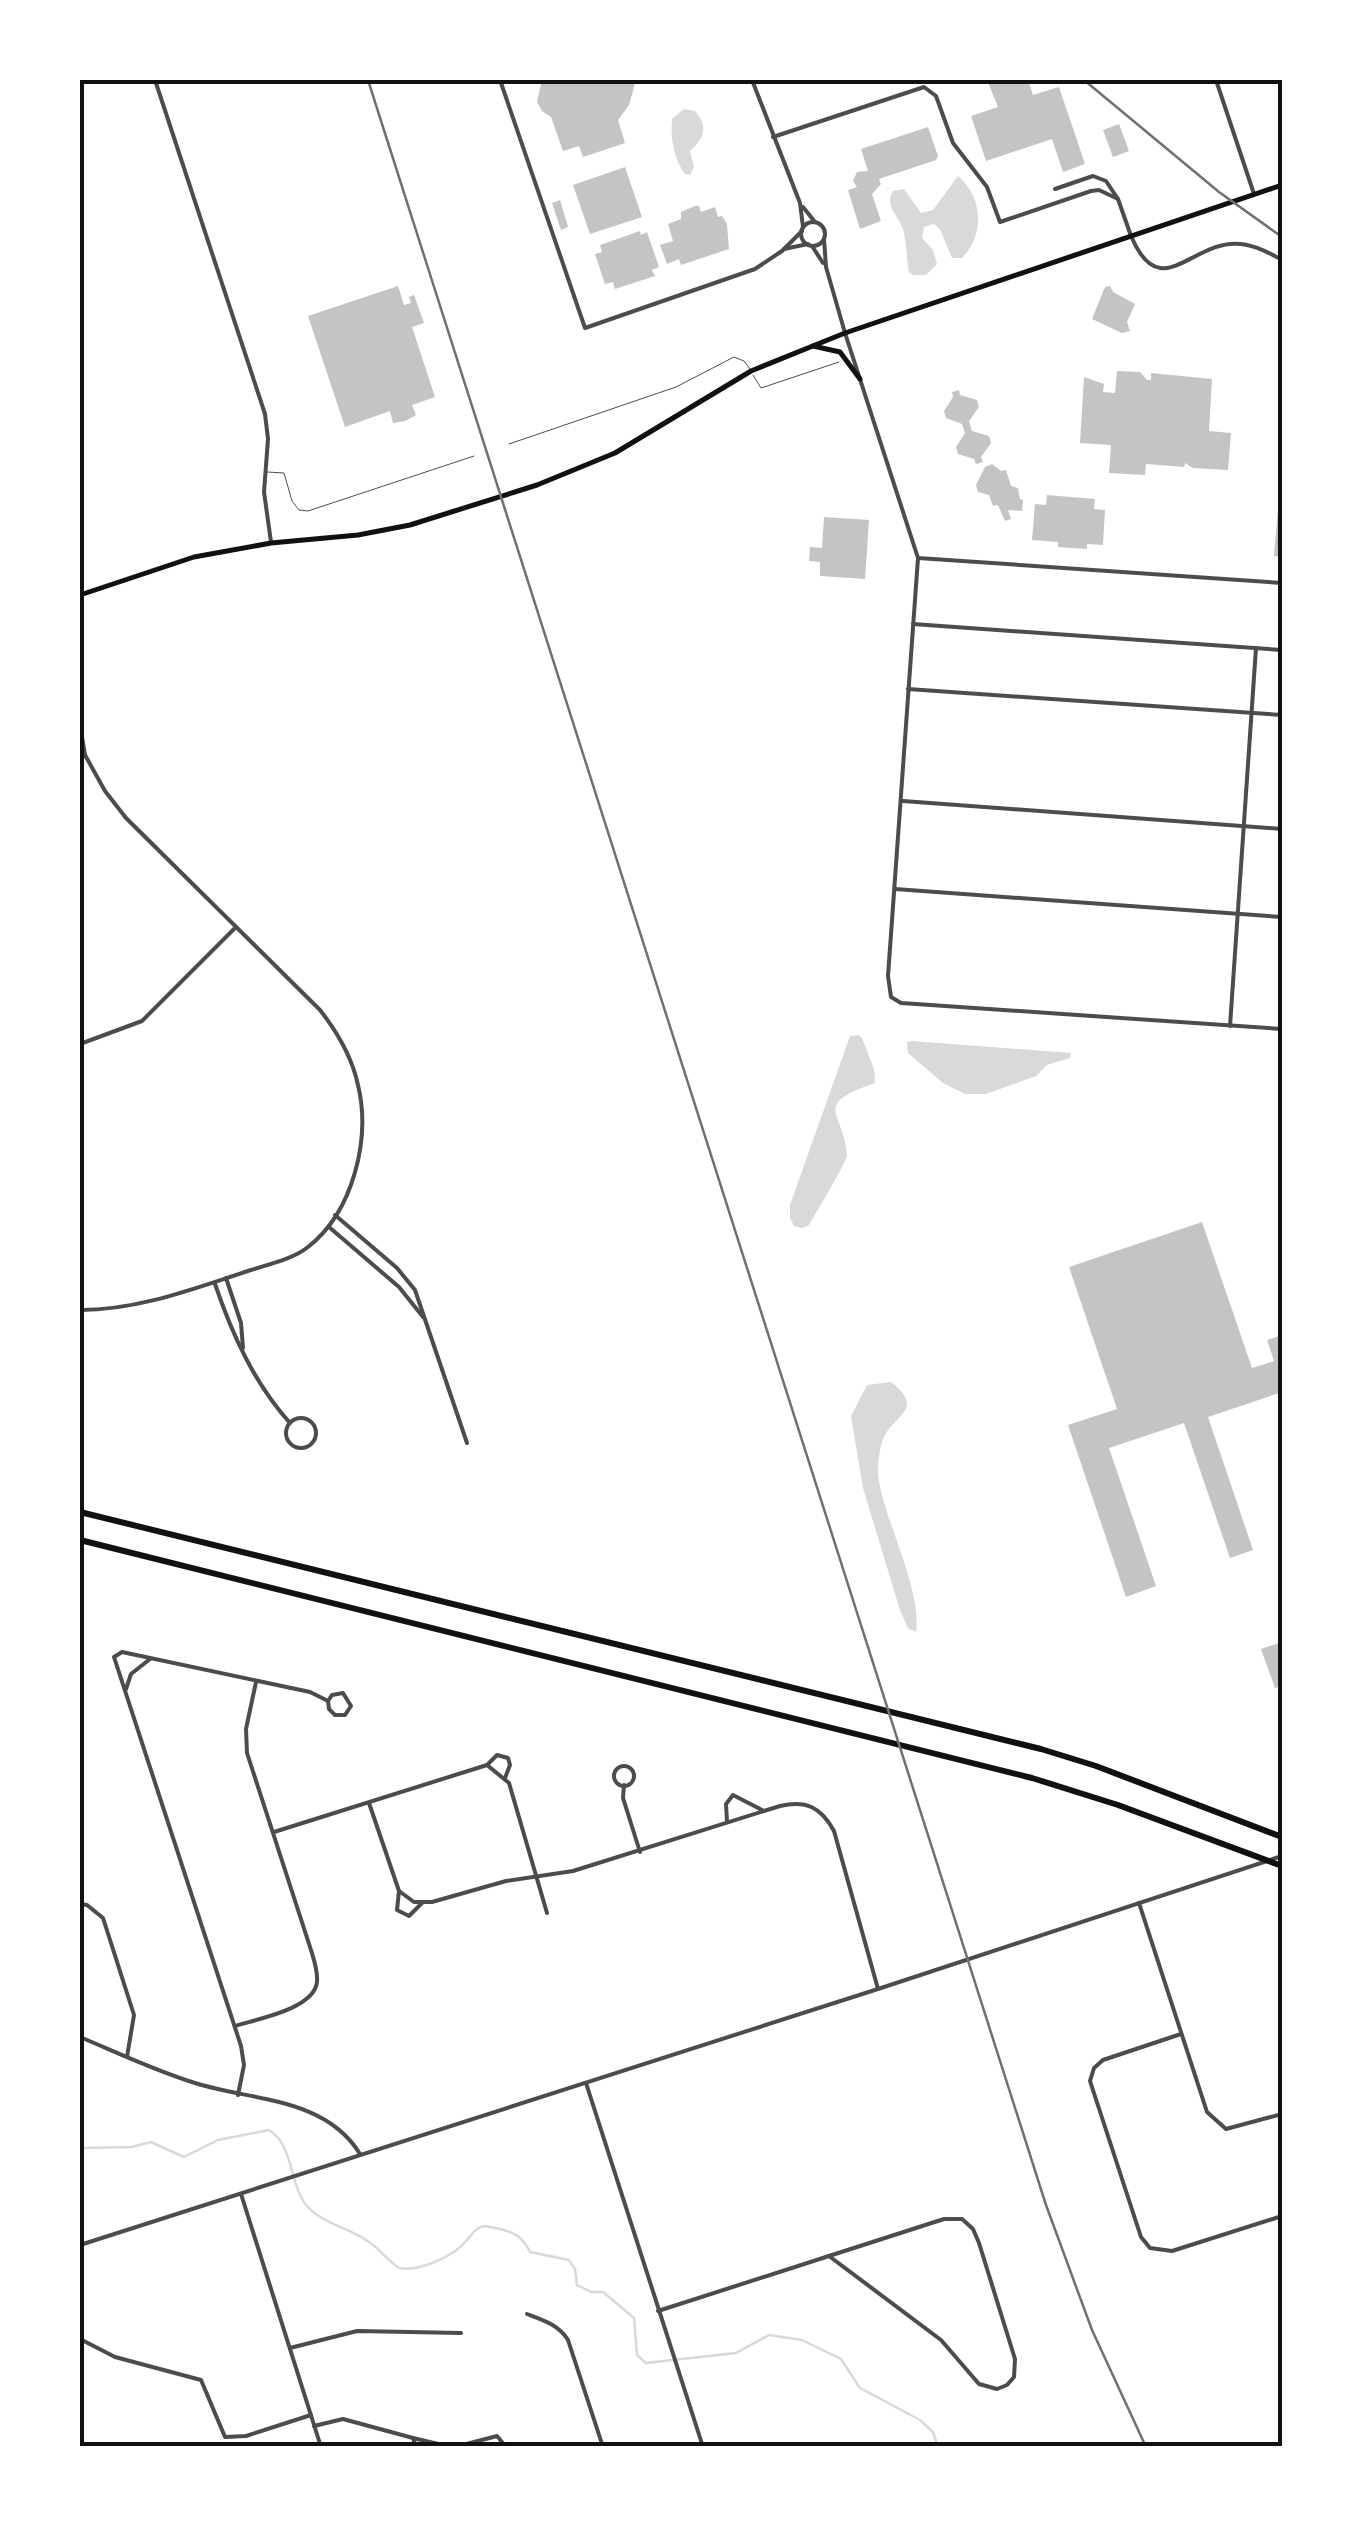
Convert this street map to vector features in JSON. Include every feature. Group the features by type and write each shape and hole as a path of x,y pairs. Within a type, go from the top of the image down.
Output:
{"highway":[{"path":"80,1512 1096,1766 1282,1837"},
{"path":"80,1540 1078,1791 1282,1866"}],"main road":[{"path":"80,595 194,557 271,543 380,531 466,510 615,453 751,371 810,346 1282,185"},
{"path":"810,346 840,352 860,378"}],"street":[{"path":"154,80 264,414 268,439 265,510 271,543"},
{"path":"500,80 584,328 746,273 784,249 815,222"},
{"path":"752,80 800,203 803,229 826,266"},
{"path":"1216,80 1254,194"},
{"path":"773,136 924,87 936,96 952,142 987,187 1000,222 1098,190 1118,200"},
{"path":"1055,189 1099,177 1118,200 1130,236 1144,261 1160,268 1178,267 1207,250 1229,244 1252,246 1282,260"},
{"path":"800,203 823,227 826,266 845,333 918,558 888,984 892,997 901,1003 1282,1030"},
{"path":"784,249 820,244 824,238"},
{"path":"918,558 1282,583"},
{"path":"913,624 1282,650"},
{"path":"1230,1026 1256,648"},
{"path":"908,689 1282,715"},
{"path":"80,725 85,754"},
{"path":"80,749 126,818 320,1010 339,1036 359,1087 361,1137 355,1172 335,1214 302,1252 149,1302 80,1310"},
{"path":"901,801 1282,828"},
{"path":"894,890 1282,917"},
{"path":"80,1044 142,1021 236,927"},
{"path":"335,1214 407,1278 418,1296 467,1443"},
{"path":"329,1223 399,1287 428,1325"},
{"path":"226,1278 241,1324 243,1348"},
{"path":"215,1282 230,1330 268,1396 290,1423"},
{"path":"301,1418 314,1424 317,1434 311,1446 300,1449 290,1444 286,1431 290,1423 301,1418"},
{"path":"238,2095 244,2064 235,2026 115,1654 122,1652 256,1680 310,1692 328,1701"},
{"path":"125,1694 131,1674 151,1658"},
{"path":"235,2026 302,2004 313,1994 317,1982 311,1950 247,1752 246,1729 256,1680"},
{"path":"336,1693 344,1694 351,1706 345,1715 335,1715 328,1701 336,1693"},
{"path":"272,1833 486,1765 497,1755 508,1758 510,1770 505,1778"},
{"path":"486,1765 505,1778 515,1801 548,1913"},
{"path":"624,1785 624,1798 640,1852"},
{"path":"728,1823 726,1804 733,1795 764,1811"},
{"path":"369,1802 400,1891 409,1900 422,1903 506,1881 573,1872 764,1811 804,1803 820,1811 829,1822 878,1989"},
{"path":"80,2246 1282,1856"},
{"path":"400,1891 396,1905 403,1915 414,1914 422,1903"},
{"path":"1138,1903 1207,2112 1226,2129 1282,2114"},
{"path":"80,1904 104,1918 134,2016 127,2057"},
{"path":"1181,2034 1103,2060 1094,2068 1090,2081 1140,2237 1150,2248 1172,2251 1282,2216"},
{"path":"80,2038 190,2082 306,2110 346,2137 360,2154"},
{"path":"586,2083 703,2447"},
{"path":"240,2193 321,2447"},
{"path":"658,2311 944,2219 966,2222 978,2242 1012,2344 1016,2369 1011,2382 997,2389 979,2384 941,2340 829,2256"},
{"path":"526,2314 548,2321 568,2340 604,2447"},
{"path":"290,2348 357,2331 461,2333"},
{"path":"80,2339 115,2357 201,2380 225,2437 246,2436 311,2415"},
{"path":"314,2426 343,2419 453,2447 497,2436 506,2447"},
{"path":"413,2438 416,2447"}],"lane":[{"path":"510,444 676,387 734,357 744,362 762,388 839,362"},
{"path":"264,472 284,473 292,501 299,510 308,511 474,456"}],"shaded area":[{"path":"684,109 695,111 703,127 699,142 690,151 694,167 690,175 678,162 672,133 672,119"},
{"path":"958,176 976,205 975,238 962,258 952,258 940,229 934,224 924,227 922,238 933,250 937,264 926,275 913,275 909,272 903,229 891,206 893,191 904,189 921,213 933,210"},
{"path":"858,1035 874,1069 875,1083 837,1104 846,1159 809,1225 794,1226 790,1205 850,1036"},
{"path":"907,1042 1071,1053 1070,1058 1047,1065 1036,1076 986,1094 965,1094 943,1083 908,1053"},
{"path":"891,1382 901,1391 907,1405 884,1437 878,1475 913,1595 916,1632 908,1628 900,1610 863,1488 851,1416 867,1385"}],"building":[{"path":"549,80 636,80 629,105 618,120 625,143 583,157 579,146 563,151 551,117 537,102 541,84"},
{"path":"987,80 1028,80 1033,95 1059,87 1085,164 1063,172 1052,139 986,161 971,116 998,107"},
{"path":"1119,124 1129,151 1113,157 1103,130"},
{"path":"928,127 936,160 879,179 881,184 872,194 881,221 860,229 848,190 857,187 853,181 857,172 868,171 861,149"},
{"path":"625,167 642,217 590,234 573,185"},
{"path":"560,200 568,227 561,230 552,203"},
{"path":"695,206 701,212 715,207 718,217 722,216 727,224 729,249 681,265 679,259 667,264 660,245 673,241 668,224 681,219 681,212"},
{"path":"640,231 641,235 647,232 659,267 652,270 655,276 615,289 613,282 605,284 595,254 602,252 600,245"},
{"path":"398,286 404,305 411,303 409,297 414,295 424,323 412,327 435,397 412,405 416,415 405,421 393,423 390,411 345,427 308,316"},
{"path":"1110,286 1113,292 1135,304 1127,322 1130,331 1122,333 1092,319 1105,287"},
{"path":"1117,371 1140,372 1147,380 1151,380 1151,373 1212,379 1209,431 1231,433 1228,470 1193,468 1185,463 1184,467 1146,464 1145,475 1109,473 1111,445 1080,443 1084,377 1104,384 1103,392 1115,393"},
{"path":"959,390 960,395 977,400 979,407 969,421 972,431 989,436 991,443 981,457 983,462 976,464 974,459 958,454 956,447 965,433 962,424 946,418 944,411 952,392"},
{"path":"992,464 1006,470 1011,486 1018,488 1023,500 1022,511 1008,510 1011,519 1005,521 998,505 993,506 989,495 978,492 976,485 985,467"},
{"path":"1047,495 1095,499 1094,509 1105,510 1103,545 1087,544 1087,549 1058,547 1058,542 1032,540 1035,504 1046,505"},
{"path":"1279,497 1282,498 1282,557 1274,556"},
{"path":"824,517 869,520 865,579 820,576 820,562 809,561 810,547 822,548"},
{"path":"1202,1222 1252,1368 1274,1361 1267,1340 1282,1335 1282,1392 1208,1417 1253,1550 1230,1558 1184,1423 1109,1448 1156,1586 1126,1597 1068,1425 1117,1409 1069,1267"},
{"path":"1282,1642 1282,1686 1275,1688 1261,1649"}],"waterway":[{"path":"80,2148 132,2147 151,2142 184,2157 218,2140 269,2130 283,2145 307,2206 369,2242 399,2268 416,2268 444,2258 480,2227 506,2230 522,2240 530,2252 569,2260 577,2285 591,2292 603,2292 634,2318 637,2355 646,2363 736,2353 769,2335 802,2340 841,2359 860,2388 920,2420 933,2432 938,2447"}],"railway":[{"path":"368,80 1046,2205 1092,2330 1146,2447"},
{"path":"1084,80 1219,192 1282,237"}]}
